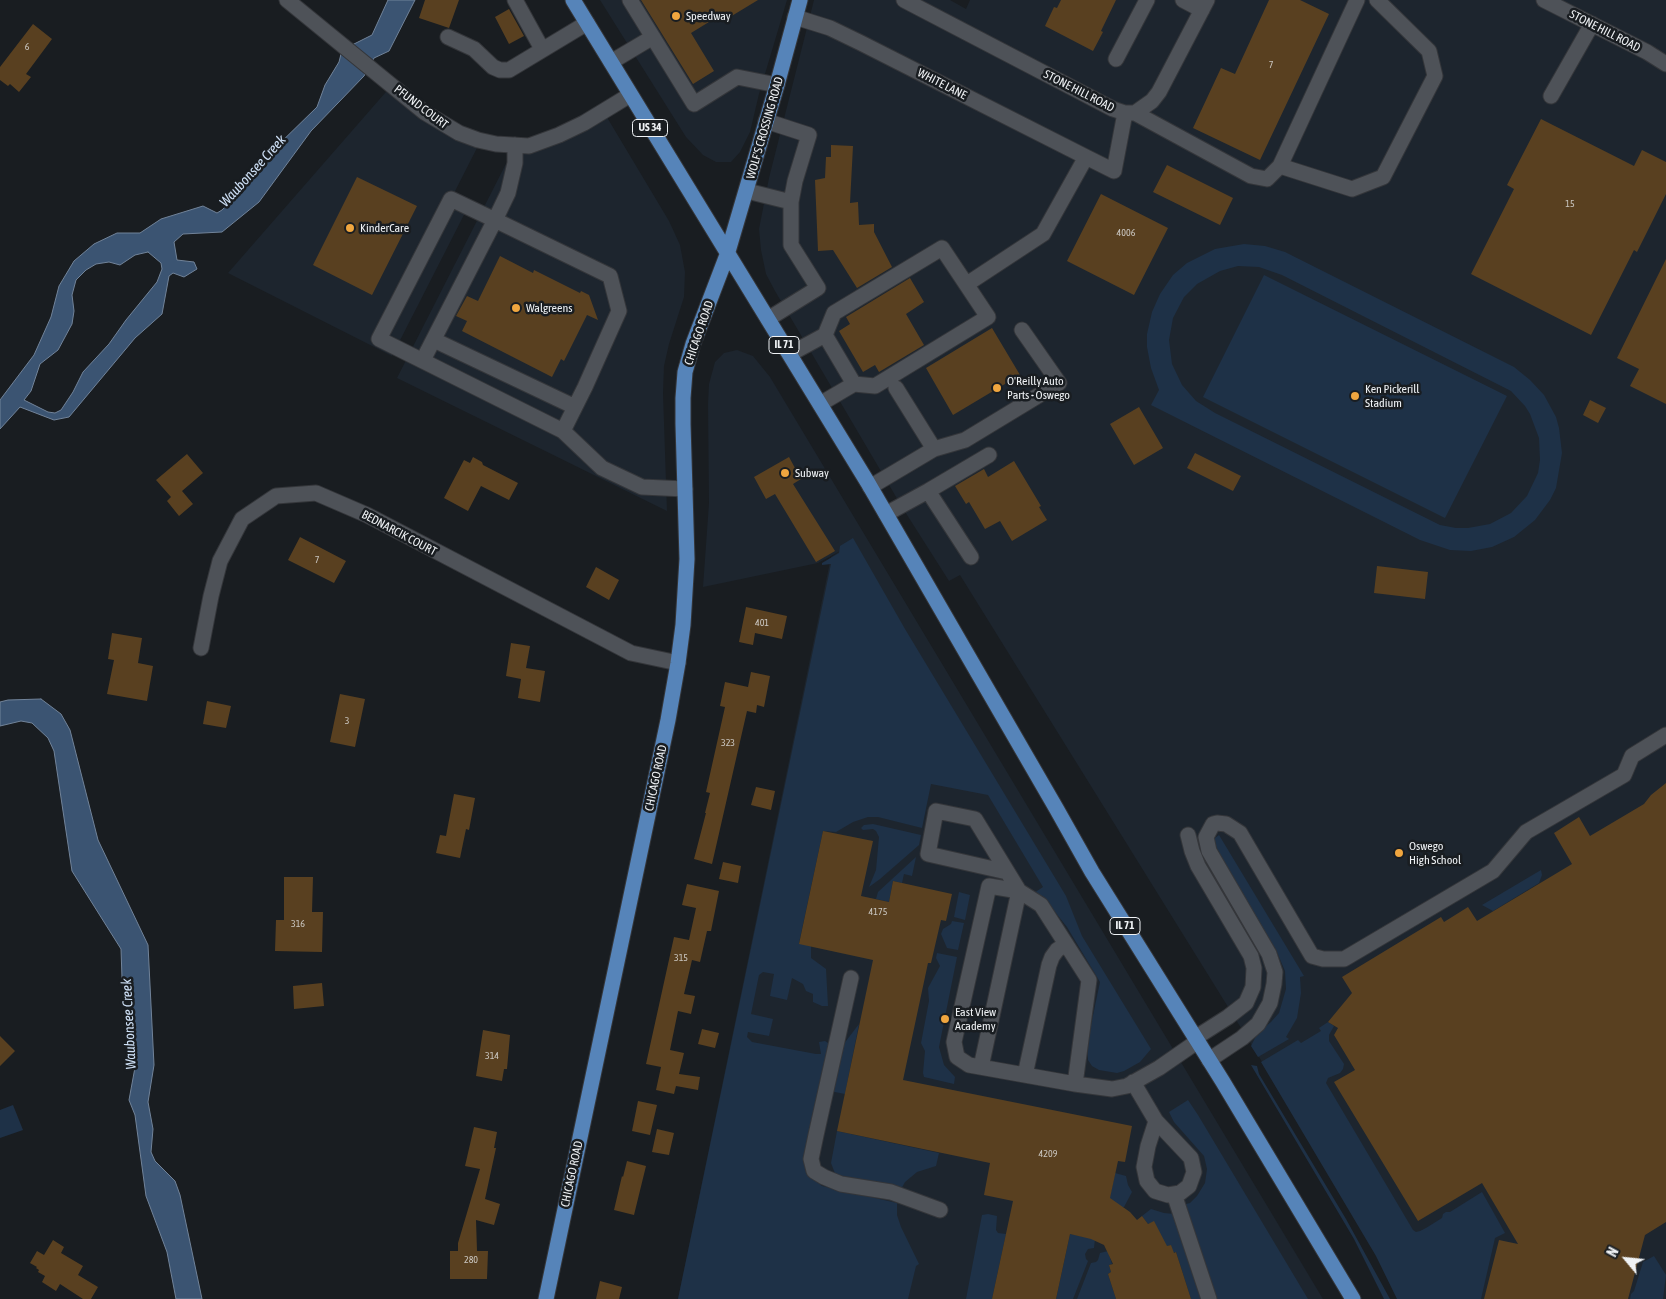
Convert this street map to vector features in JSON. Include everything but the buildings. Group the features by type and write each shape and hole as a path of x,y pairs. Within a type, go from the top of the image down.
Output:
{"main road":[{"name":"US 34","path":"573,0 728,255"},
{"name":"WOLF'S CROSSING ROAD","path":"728,255 800,0"},
{"name":"IL 71","path":"728,255 886,514 1052,799 1092,872 1209,1060 1353,1299"},
{"name":"CHICAGO ROAD","path":"546,1299 666,729 678,663 683,625 687,559 682,398 685,372 693,344 728,255"}],"street":[{"name":"PFUND COURT","path":"287,0 424,112 454,131 478,140 496,144 529,146 584,123 630,95"},
{"path":"515,0 542,50"},
{"path":"630,0 694,104 737,76 777,85"},
{"name":"STONE HILL ROAD","path":"904,0 1113,109 1130,113 1250,176 1268,179 1280,166"},
{"path":"1116,58 1147,0"},
{"path":"1130,113 1152,101 1159,92 1204,5 1183,0"},
{"path":"1357,0 1280,166 1352,189 1383,178 1435,76 1429,51 1377,0"},
{"name":"STONE HILL ROAD","path":"1544,0 1666,64"},
{"name":"WHITE LANE","path":"795,17 830,28 1114,171 1130,113"},
{"path":"448,37 474,49 485,61 500,70 509,70 586,22"},
{"path":"1551,96 1592,24"},
{"path":"611,62 653,37"},
{"path":"766,121 809,135 795,181 791,202 792,245 818,288 768,319"},
{"path":"423,360 508,193 515,163 515,145"},
{"path":"967,284 1043,234 1086,157"},
{"path":"746,191 791,202"},
{"path":"563,431 619,311 610,276 451,199 378,339 563,431 602,468 642,487 685,489"},
{"path":"790,354 825,335 834,313 942,248 988,317 875,386 854,384 820,404"},
{"path":"870,487 934,449 965,440 1059,383 1022,330"},
{"path":"825,335 854,384"},
{"path":"434,340 575,407"},
{"path":"896,388 934,449"},
{"path":"886,514 989,455"},
{"path":"928,491 971,558"},
{"name":"BEDNARCIK COURT","path":"201,648 220,561 242,520 276,496 316,493 367,515 631,654 678,663"},
{"path":"1209,1060 1242,1038 1258,1024 1270,1003 1275,972 1269,954 1208,851 1206,837 1213,824 1226,824 1240,834 1312,956 1323,959 1344,959 1494,871 1526,832 1624,775 1632,756 1666,735"},
{"path":"1007,872 928,854 936,811 974,819 1020,891 1041,905 1089,980 1075,1084"},
{"path":"1020,891 989,886 954,1042 957,1057 969,1065 981,1068 1112,1089 1127,1086 1159,1068 1235,1013 1246,1003 1253,987 1254,968 1251,956 1198,866 1188,835"},
{"path":"981,1068 1020,891"},
{"path":"1025,1075 1049,965 1052,957 1066,944"},
{"path":"851,978 811,1159 814,1171 841,1184 891,1192 940,1210"},
{"path":"1133,1082 1156,1120 1191,1158 1194,1172 1189,1186 1180,1193 1168,1195 1155,1191 1147,1181 1144,1166 1156,1120"},
{"path":"1174,1194 1209,1299"}],"shaded area":[{"path":"388,0 415,0 389,51 374,58 364,76 311,131 259,202 222,232 183,234 174,242 177,260 194,262 197,269 184,277 173,273 169,276 162,314 135,338 69,417 54,420 20,407 0,429 0,400 34,355 51,317 59,286 74,261 94,244 117,233 140,233 161,219 203,206 217,213 222,210 259,173 273,150 317,107 325,85 339,62 342,50 372,35","holes":["148,252 161,263 162,269 157,282 109,344 83,372 61,410 55,413 48,412 24,400 31,391 40,364 58,350 72,324 74,311 72,295 76,280 86,270 96,264 109,262 120,265 135,255"]},
{"path":"600,0 787,0 759,94 750,132 740,152 731,162 716,162 703,155 686,137"},
{"name":"Oswego High School","path":"814,0 950,0 966,9 970,0 1666,0 1666,1299 1406,1299 1305,1131 960,575 949,581 902,507 766,274 759,229 769,178"},
{"path":"392,85 479,144 451,199 468,207 392,356 228,273"},
{"path":"605,114 669,221 680,245 685,272 684,297 664,366 663,393 667,511 397,378 513,150"},
{"path":"1244,244 1265,246 1285,252 1514,367 1530,380 1544,395 1556,417 1562,453 1556,488 1550,500 1535,520 1514,537 1492,547 1471,551 1450,550 1420,540 1151,405 1159,390 1151,368 1147,347 1147,334 1152,312 1160,294 1173,275 1187,263 1215,249","holes":["1238,266 1259,267 1282,275 1511,391 1530,414 1539,438 1540,460 1538,473 1527,496 1511,513 1490,524 1468,528 1440,525 1215,413 1196,401 1182,385 1172,364 1169,340 1173,318 1184,297 1197,284 1220,271"]},
{"name":"Ken Pickerill Stadium","path":"1264,275 1507,396 1445,518 1203,397"},
{"name":"East View Academy","path":"737,350 753,356 770,377 1323,1299 678,1299 831,557 842,550 818,563 703,587 709,503 709,384 715,362 724,353"},
{"path":"853,538 905,629 1066,896 1082,936 1151,1049 1140,1062 1117,1073 1099,1070 1092,1066 1088,1060 1087,1044 1100,982 1067,927 1044,898 1034,893 1043,887 988,795 931,784 922,828 878,817 868,817 853,822 836,832 823,831 799,943 811,946 811,958 826,969 828,1006 822,1006 813,1002 813,994 806,991 803,984 792,978 787,1000 770,996 774,974 763,972 759,975 751,1014 773,1019 769,1036 748,1032 747,1037 752,1042 816,1054 821,1054 819,1042 825,1041 828,1043 830,1046 809,1175 822,1186 897,1203 897,1215 901,1227 919,1264 916,1266 908,1299 678,1299 831,564 822,565 822,563 839,553 840,546"},
{"path":"41,699 61,714 70,730 98,840 148,945 154,1065 148,1102 153,1129 151,1152 155,1161 175,1181 180,1195 202,1299 176,1299 167,1252 146,1196 135,1115 129,1100 136,1062 129,1016 131,1007 122,978 121,949 72,871 54,751 48,738 32,723 21,721 0,726 0,702"},
{"path":"873,824 921,835 919,845 869,887 876,870 879,837 873,829 863,830 861,828 864,825"},
{"path":"1219,835 1304,976 1300,977 1301,993 1297,1018 1286,1037 1289,1039 1258,1057 1251,1046 1257,1034 1279,1013 1286,989 1285,971 1276,950 1222,860 1215,844 1215,838"},
{"path":"916,857 912,876 904,874 902,883 893,881 889,902 876,899 878,892"},
{"path":"1541,870 1542,875 1539,883 1493,911 1482,905"},
{"path":"959,892 970,895 965,920 954,917"},
{"path":"952,921 964,923 958,950 947,948 941,934 943,929 951,924"},
{"path":"937,953 957,957 939,1047 944,1065 955,1077 954,1084 924,1077 923,1073 925,1051 921,1043 929,1001 928,988 940,966 936,958"},
{"path":"1328,1022 1334,1026 1329,1035 1329,1041 1344,1064 1340,1073 1328,1078 1326,1083 1413,1230 1416,1232 1426,1228 1442,1218 1446,1212 1450,1212 1482,1192 1505,1233 1495,1238 1481,1299 1397,1299 1376,1256 1261,1062 1298,1040 1301,1043 1321,1031 1319,1028"},
{"path":"859,1024 845,1094 830,1091 843,1045"},
{"path":"1251,1065 1257,1066 1259,1074 1346,1219 1390,1299 1384,1299 1354,1239"},
{"path":"1188,1100 1308,1299 1215,1299 1185,1207 1186,1204 1190,1203 1197,1196 1205,1183 1207,1169 1204,1156 1174,1122 1169,1112"},
{"path":"13,1105 23,1130 0,1138 0,1110"},
{"path":"837,1131 939,1153 936,1166 917,1172 905,1182 900,1191 836,1176 831,1163"},
{"path":"1115,1173 1126,1176 1132,1192 1124,1207 1107,1211"},
{"path":"1151,1209 1174,1214 1202,1299 1191,1299 1176,1252 1172,1253 1171,1245 1161,1248 1160,1234 1154,1222 1148,1224 1142,1216"},
{"path":"982,1215 997,1216 996,1230 998,1233 1006,1234 992,1299 966,1299"},
{"path":"1070,1234 1095,1239 1094,1248 1088,1249 1085,1254 1088,1261 1073,1299 1056,1299"},
{"path":"1108,1251 1112,1264 1109,1265 1111,1272 1108,1274 1116,1299 1077,1299 1091,1263 1098,1260 1100,1253"},
{"path":"1654,1256 1666,1275 1663,1299 1630,1299 1643,1262"}],"place":[{"name":"Speedway","path":"676,16"},
{"name":"KinderCare","path":"350,228"},
{"name":"Walgreens","path":"516,308"},
{"name":"O'Reilly Auto Parts - Oswego","path":"997,388"},
{"name":"Ken Pickerill Stadium","path":"1355,396"},
{"name":"Subway","path":"785,473"},
{"name":"Oswego High School","path":"1399,853"},
{"name":"East View Academy","path":"945,1019"}],"water label":[{"name":"Waubonsee Creek","path":"253,171"},
{"name":"Waubonsee Creek","path":"129,1024"}]}
